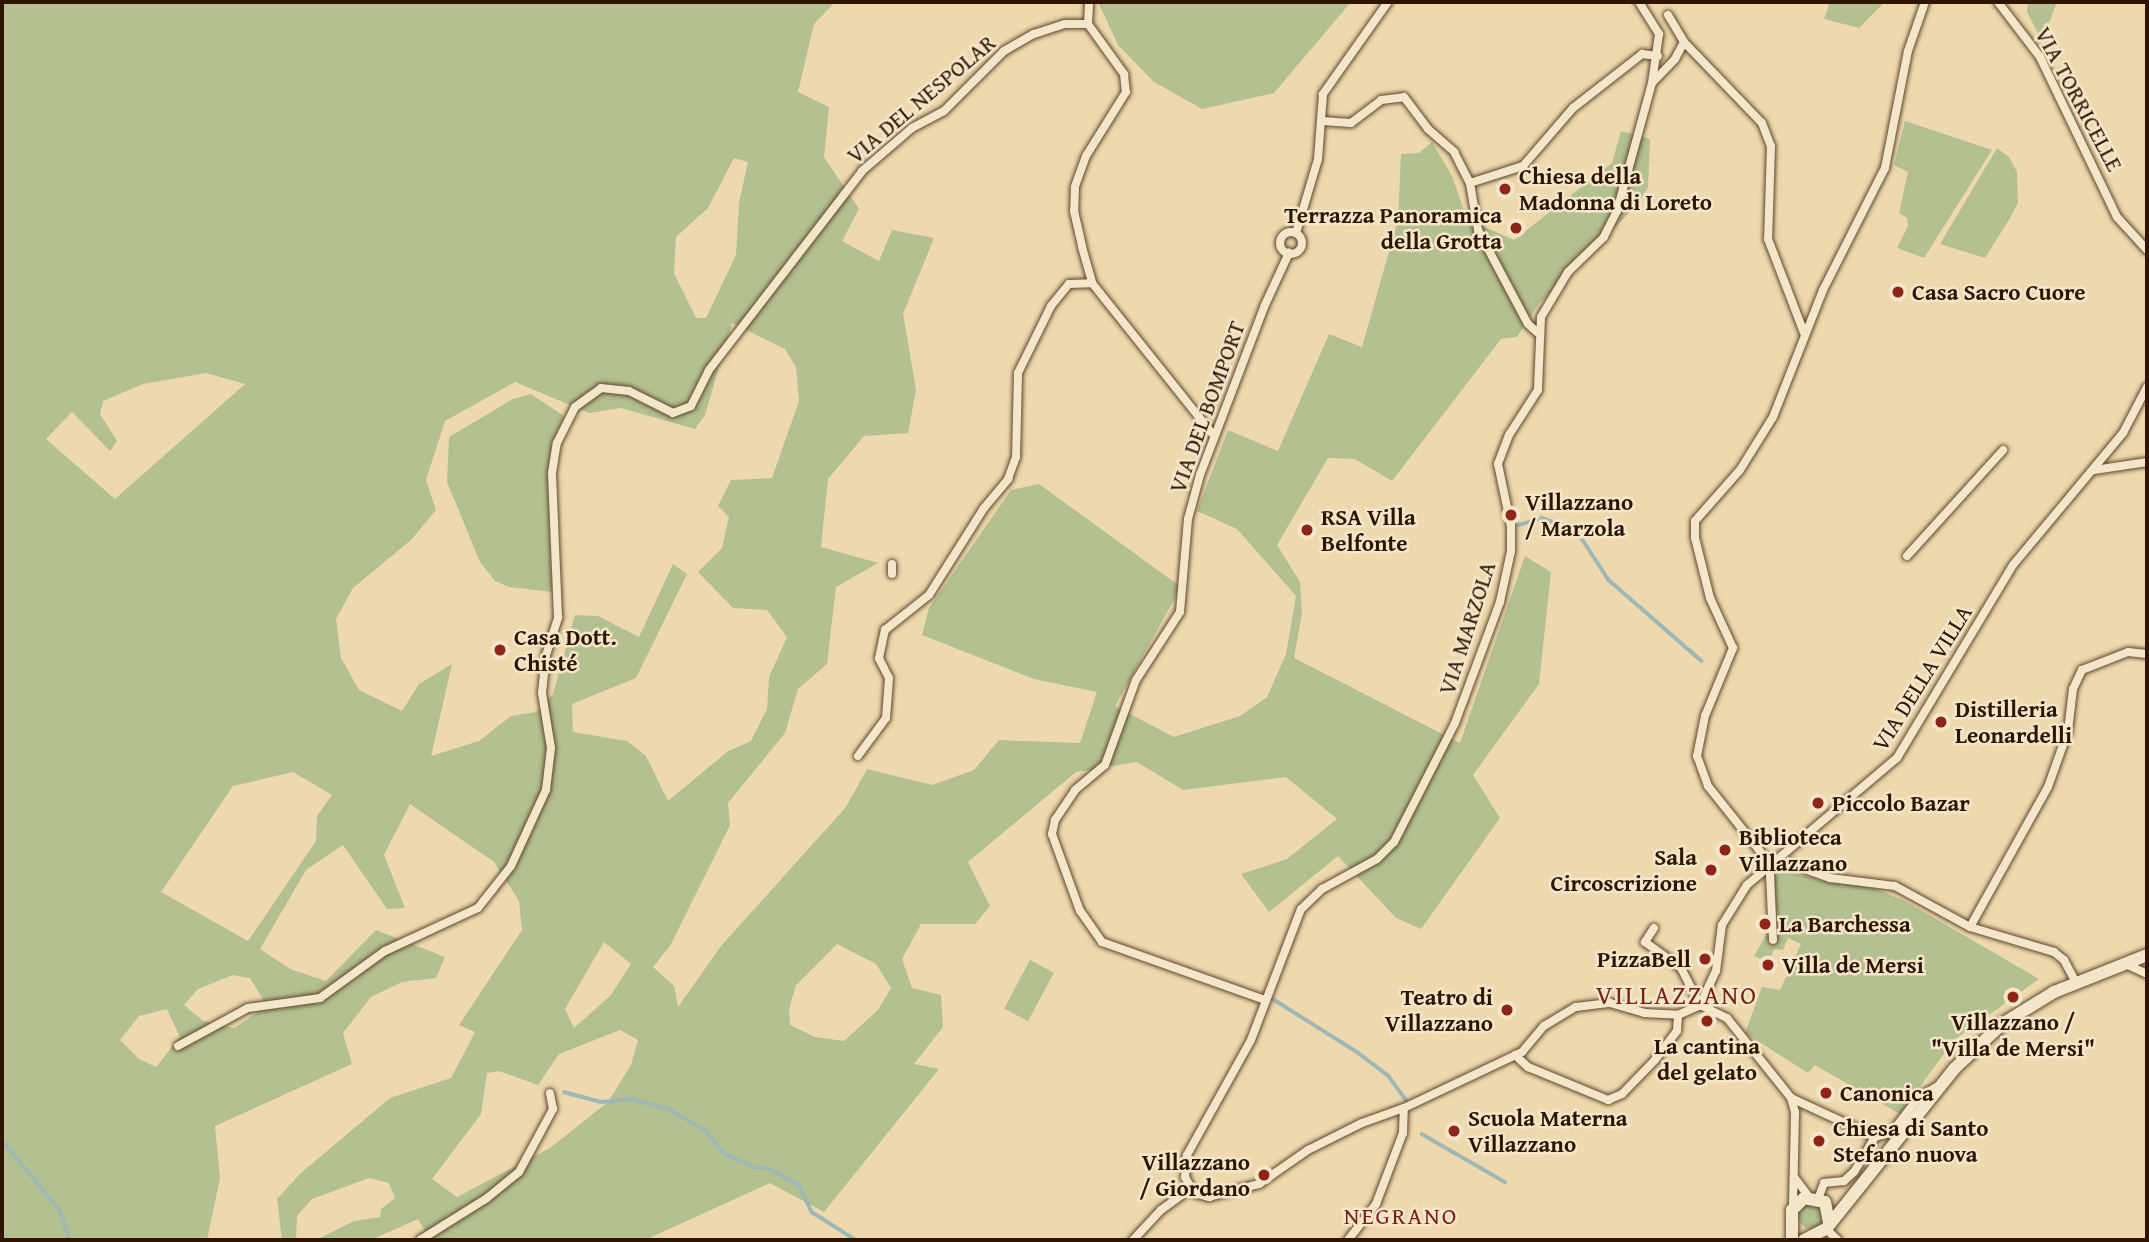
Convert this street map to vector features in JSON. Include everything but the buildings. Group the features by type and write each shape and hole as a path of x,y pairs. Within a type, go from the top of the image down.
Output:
{"main road":[{"path":"1792,1216 1798,1231 1809,1238 1827,1226 1851,1192 1888,1156 1944,1082 2002,1024 2076,983 2128,965 2147,955"},
{"path":"1792,1216 1817,1199 1851,1192"},
{"path":"1817,1199 1827,1226"},
{"path":"1792,1216 1793,1240"}],"street":[{"path":"1089,2 1088,24 1127,81 1113,117 1086,156 1075,187 1074,211 1092,283 1214,436"},
{"path":"1296,233 1281,238 1281,246 1289,253 1301,247 1296,233 1318,159 1321,103 1329,80 1388,2"},
{"name":"VIA MARZOLA","path":"1189,1186 1185,1167 1194,1139 1241,1060 1301,909 1322,889 1377,859 1394,842 1455,723 1500,602 1508,564 1511,526 1498,464 1509,435 1538,390 1537,332 1550,299 1568,272 1604,237 1612,219 1652,83 1658,56 1656,24 1639,2"},
{"path":"1773,940 1770,869 1709,786 1699,765 1701,727 1733,648 1710,597 1694,530 1697,516 1740,470 1773,417 1804,333 1885,168 1908,51 1926,2"},
{"name":"VIA TORRICELLE","path":"1998,2 2040,57 2117,217 2147,250"},
{"path":"1668,15 1684,42 1754,113 1767,134 1769,239 1804,333"},
{"name":"VIA DEL NESPOLAR","path":"178,1046 248,1008 320,998 385,951 478,908 511,866 546,789 551,748 542,693 558,600 552,473 557,443 575,407 601,388 629,391 673,412 682,413 691,406 709,370 862,171 912,128 944,111 1004,51 1065,24 1088,24"},
{"path":"1652,83 1675,59 1684,42"},
{"path":"1468,181 1529,155 1573,108 1642,54 1658,56"},
{"path":"1322,121 1351,123 1381,100 1404,97 1428,129 1454,152 1468,181 1478,230 1528,324 1537,332"},
{"name":"VIA DEL BOMPORT","path":"1265,1000 1102,942 1080,911 1052,834 1055,820 1075,790 1105,765 1136,680 1180,612 1188,519 1214,436 1289,253"},
{"path":"858,756 886,718 889,678 879,658 885,630 929,596 984,508 1008,479 1017,457 1018,373 1051,306 1069,284 1092,283"},
{"name":"VIA DELLA VILLA","path":"1700,1005 1717,967 1728,910 1746,885 1770,869 1897,758 2013,565 2094,470 2129,424 2147,387"},
{"path":"1907,556 2003,450"},
{"path":"2094,470 2147,462"},
{"path":"892,564 892,574"},
{"path":"1970,927 2048,787 2068,731 2073,689 2082,670 2128,652 2147,654"},
{"path":"1779,860 1830,878 1895,886 1970,927 2054,952 2064,960 2076,983"},
{"path":"1654,928 1645,942 1681,968 1700,1005 1727,1018 1791,1098 1795,1112 1792,1216"},
{"path":"2128,965 2147,974"},
{"path":"1133,1240 1161,1210 1189,1186 1209,1197 1248,1189 1308,1150 1515,1055 1561,1014 1595,1002 1658,1014 1678,1015 1700,1005"},
{"path":"1515,1055 1528,1068 1608,1100 1622,1094 1655,1060 1677,1031 1678,1015"},
{"path":"1791,1098 1875,1137 1892,1132 1919,1097 1944,1082"},
{"path":"420,1240 487,1198 520,1172 553,1109 550,1093"},
{"path":"1348,1240 1376,1204 1403,1133 1404,1108"},
{"path":"1794,1177 1817,1199 1824,1183 1844,1181 1854,1172 1875,1137"},
{"path":"1827,1226 1838,1240"}],"green space":[{"path":"2,2 835,2 814,24 798,92 829,107 824,157 859,209 842,241 879,261 892,230 934,238 903,314 916,390 908,433 864,436 828,479 821,547 878,563 836,587 827,664 798,689 785,733 728,803 730,825 670,946 653,967 674,986 678,1007 721,946 846,807 867,769 932,785 974,770 999,740 1080,743 1097,692 1034,679 922,635 929,608 1011,490 1039,484 1181,587 1115,706 1174,737 1240,716 1267,697 1286,654 1296,596 1237,529 1197,511 1228,430 1278,451 1329,334 1362,347 1398,220 1401,154 1419,153 1432,142 1452,176 1467,219 1514,240 1612,163 1621,131 1650,139 1648,187 1638,204 1538,305 1517,337 1501,339 1392,481 1355,459 1328,458 1277,545 1300,582 1302,613 1294,658 1460,743 1525,556 1551,572 1539,684 1473,775 1500,818 1421,929 1396,918 1338,856 1269,912 1241,874 1287,859 1337,819 1286,777 1183,790 1137,762 1076,772 968,862 990,906 975,924 921,924 902,959 912,988 941,995 943,1027 914,1064 939,1069 824,1212 770,1183 645,1240 430,1240 418,1219 371,1240 316,1240 354,1221 380,1217 381,1209 395,1198 389,1183 369,1178 312,1199 297,1216 296,1240 282,1240 277,1199 301,1173 390,1098 451,1078 475,1032 459,1025 522,930 519,901 494,862 410,804 384,855 405,908 387,909 343,845 306,870 260,949 290,969 326,981 376,930 445,957 436,978 402,982 371,997 343,1033 352,1064 215,1126 220,1178 207,1240 2,1240","holes":["734,158 748,162 739,203 736,255 706,318 696,318 674,273 676,237 708,208","732,323 785,349 796,367 799,401 772,478 731,480 718,506 729,517 722,548 698,572 733,608 767,610 787,637 769,677 767,709 751,741 727,752 668,801 646,756 627,741 573,732 572,704 636,678 687,574 673,564 639,637 598,616 575,615 553,694 536,712 511,716 479,741 431,756 452,664 419,684 402,711 359,690 341,658 336,619 353,588 411,540 436,510 426,480 445,421 515,382 589,413 621,408 695,429 705,415","206,373 245,384 115,499 46,439 72,412 110,451 117,441 100,414 103,401 143,384","293,772 332,795 317,816 316,841 248,941 161,892 233,786","604,942 631,964 611,995 574,1028 565,1009","837,944 876,964 891,988 878,1010 844,1041 815,1037 790,1025 789,1009 796,985","233,975 250,978 267,1006 234,1028 203,1021 184,1005 198,989","167,1009 180,1037 156,1067 139,1059 120,1040 139,1016","620,1030 638,1040 631,1065 608,1102 550,1148 457,1197 432,1179 481,1114 487,1073 499,1071 538,1085 559,1054"]},
{"path":"1098,2 1351,2 1274,93 1202,109 1154,82 1118,45"},
{"path":"1830,2 1885,2 1859,28 1824,19"},
{"path":"2028,2 2057,2 2042,41 2027,12"},
{"path":"1905,121 1992,150 1924,258 1897,248 1908,226 1907,218 1899,213 1908,172 1894,165"},
{"path":"1997,148 2009,157 2017,172 2018,203 2010,218 1985,258 1940,244"},
{"path":"531,394 564,416 552,444 548,474 552,592 509,587 495,581 480,562 447,482 449,437 513,399"},
{"path":"1780,869 1829,883 1865,885 1903,900 2039,979 1954,1040 1900,1114 1815,1065 1808,1073 1745,1033 1762,987 1780,990 1801,944 1788,938 1783,950 1774,949 1769,962 1754,956 1768,932 1767,883"},
{"path":"1030,960 1054,973 1028,1021 1004,1009"},
{"path":"1811,1205 1820,1208 1823,1217 1820,1226 1811,1229 1802,1226 1799,1217 1802,1208"}],"waterway":[{"path":"1519,525 1542,518 1577,531 1609,580 1702,661"},
{"path":"1273,999 1388,1075 1406,1100"},
{"path":"564,1092 602,1102 631,1099 669,1109 705,1130 725,1154 754,1167 770,1169 799,1185 812,1212 856,1240"},
{"path":"1422,1134 1505,1182"},
{"path":"2,1140 60,1210 70,1240"}],"place":[{"name":"Chiesa della Madonna di Loreto","path":"1505,189"},
{"name":"Terrazza Panoramica della Grotta","path":"1516,228"},
{"name":"Casa Sacro Cuore","path":"1898,292"},
{"name":"Villazzano / Marzola","path":"1511,515"},
{"name":"RSA Villa Belfonte","path":"1307,530"},
{"name":"Casa Dott. Chisté","path":"500,650"},
{"name":"Distilleria Leonardelli","path":"1941,722"},
{"name":"Piccolo Bazar","path":"1818,803"},
{"name":"Biblioteca Villazzano","path":"1725,850"},
{"name":"Sala Circoscrizione","path":"1711,870"},
{"name":"La Barchessa","path":"1765,924"},
{"name":"PizzaBell","path":"1705,959"},
{"name":"Villa de Mersi","path":"1768,965"},
{"name":"Villazzano / \"Villa de Mersi\"","path":"2013,997"},
{"name":"Teatro di Villazzano","path":"1507,1010"},
{"name":"La cantina del gelato","path":"1707,1021"},
{"name":"Canonica","path":"1826,1093"},
{"name":"Scuola Materna Villazzano","path":"1454,1131"},
{"name":"Chiesa di Santo Stefano nuova","path":"1819,1141"},
{"name":"Villazzano / Giordano","path":"1264,1175"}],"district":[{"name":"VILLAZZANO","path":"1677,995"},
{"name":"NEGRANO","path":"1401,1216"}]}
